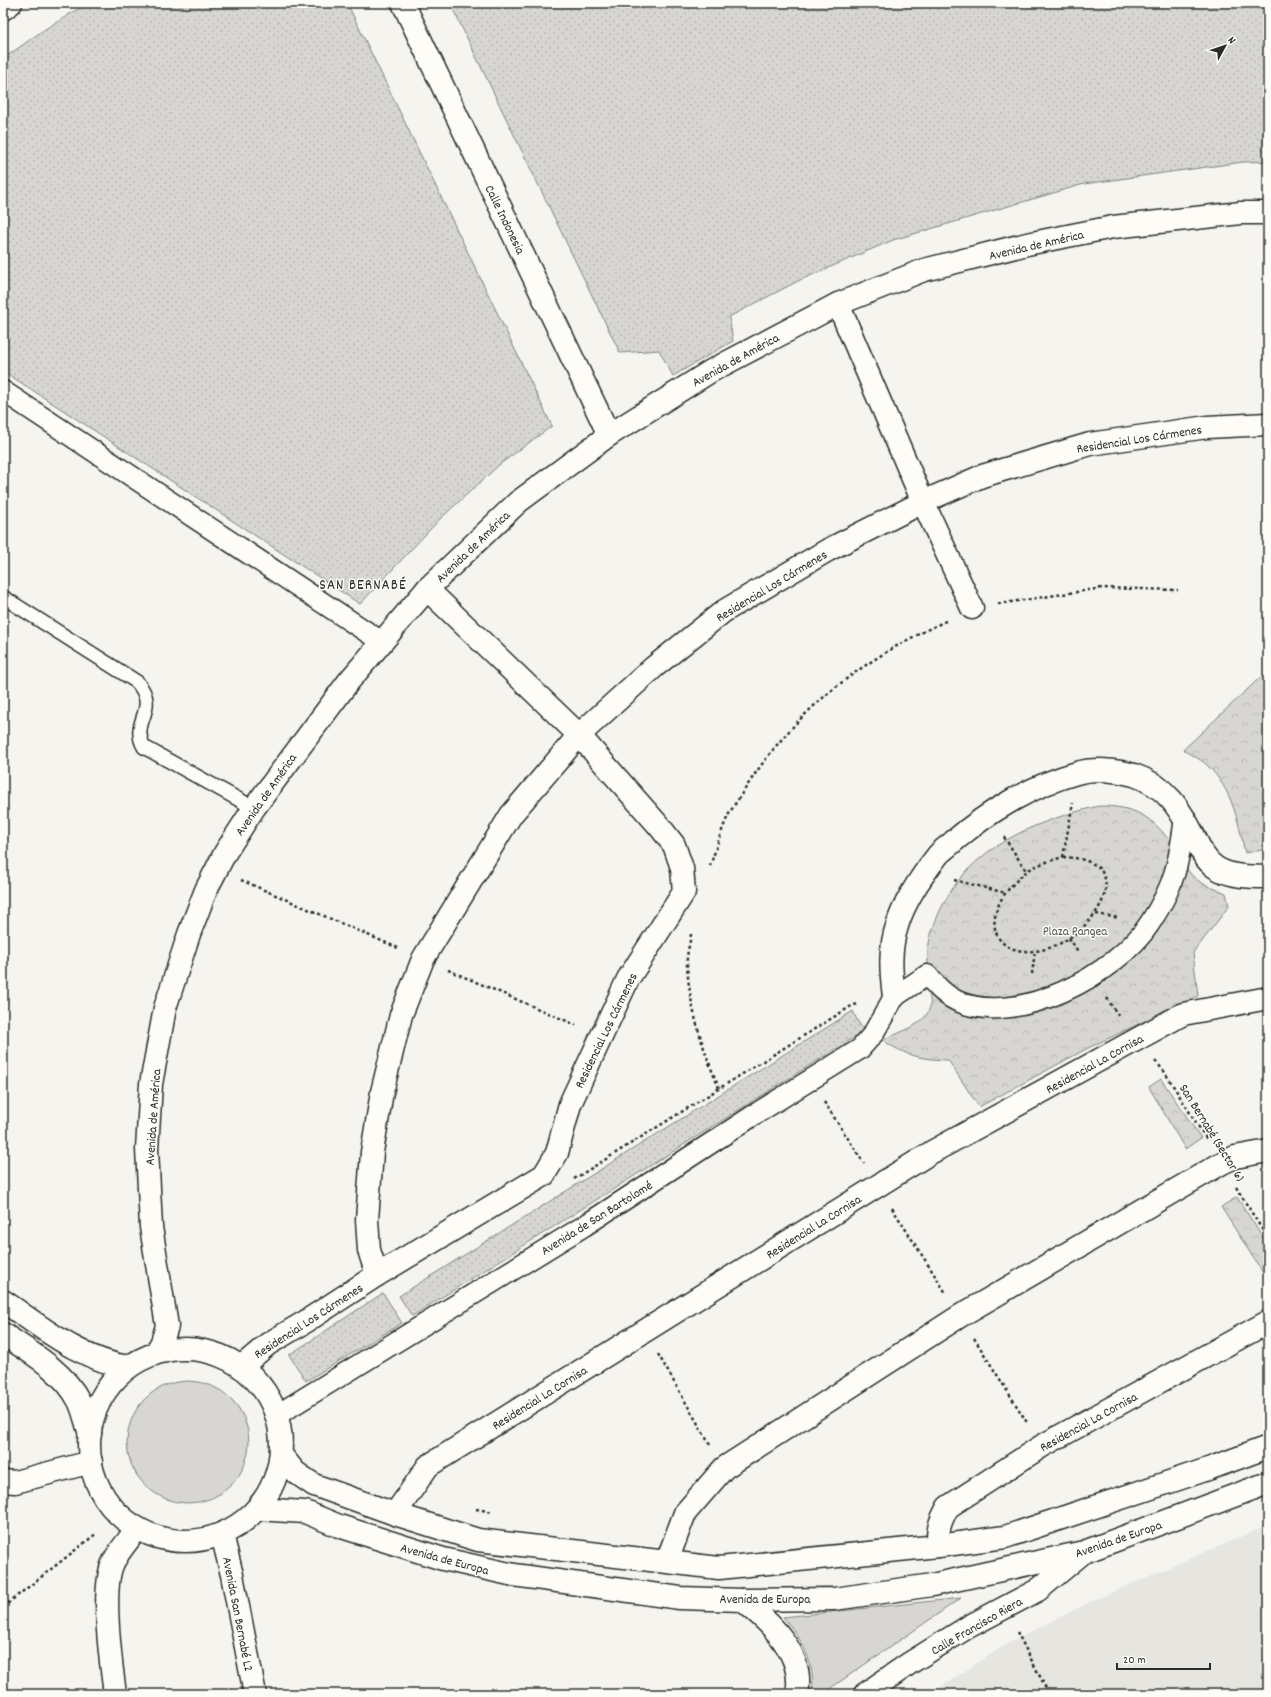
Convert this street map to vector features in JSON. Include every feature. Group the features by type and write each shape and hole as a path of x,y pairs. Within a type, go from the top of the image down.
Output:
{"street":[{"path":"3,9 11,3"},
{"name":"Calle Indonesia","path":"403,3 609,434"},
{"name":"Avenida de América","path":"156,1353 162,1342 167,1326 151,1228 147,1149 151,1084 165,1008 189,934 206,890 225,853 254,808 348,681 427,589 518,502 609,434 711,371 838,304 924,270 1027,244 1113,227 1241,213 1268,213"},
{"path":"838,304 923,502 972,608"},
{"path":"3,390 382,642"},
{"name":"Residencial Los Cármenes","path":"377,1275 370,1250 367,1220 372,1152 382,1092 401,1015 423,959 511,815 579,735 654,667 724,611 828,550 923,502 982,476 1090,444 1207,427 1268,424"},
{"name":"Residencial Los Cármenes","path":"241,1367 268,1344 305,1322 377,1275 544,1175 557,1153 570,1104 625,986 665,919 684,892 682,868 674,846 579,735 427,589"},
{"path":"894,997 890,964 897,925 915,889 939,854 976,823 988,815 1020,797 1054,781 1079,773 1104,770 1133,775 1153,782 1170,796 1205,857 1215,867 1228,874 1268,876"},
{"name":"Avenida de San Bartolomé","path":"277,1415 584,1226 860,1049 873,1034 894,997 927,975 940,990 957,1001 976,1006 1002,1007 1040,1001 1076,986 1106,967 1133,945 1150,924 1165,898 1178,864 1184,818"},
{"name":"Residencial La Cornisa","path":"395,1514 428,1466 932,1152 1183,1014 1268,998"},
{"path":"667,1561 685,1514 724,1468 960,1316 1222,1163 1235,1157 1268,1150"},
{"path":"3,1301 90,1357 111,1364 128,1367"},
{"name":"Residencial La Cornisa","path":"938,1546 937,1534 940,1522 948,1507 1042,1446 1268,1322"},
{"path":"167,1326 189,1349"},
{"path":"3,1334 33,1354 69,1384 80,1402 90,1435"},
{"path":"189,1349 208,1351 225,1357 241,1367 257,1380 277,1415 281,1435 281,1455 277,1475 269,1493 247,1519 222,1534 203,1539 183,1541 163,1538 137,1528 120,1515 102,1492 91,1462 90,1435 94,1415 102,1397 114,1380 128,1367 156,1353 189,1349"},
{"name":"Avenida de Europa","path":"281,1455 295,1472 314,1486 395,1514 478,1540 719,1568 938,1546 1005,1537 1212,1468 1268,1447"},
{"path":"3,1481 15,1482 91,1462"},
{"name":"Avenida de Europa","path":"257,1509 306,1512 339,1526 443,1560 514,1575 680,1598 742,1600 834,1598 932,1585 1084,1552 1268,1483"},
{"path":"115,1694 107,1599 108,1579 114,1561 137,1528"},
{"name":"Avenida San Bernabé L2","path":"222,1534 232,1575 255,1694"},
{"name":"Calle Francisco Riera","path":"865,1694 968,1626 1038,1590 1084,1552"},
{"path":"742,1600 766,1618 795,1659 799,1683 797,1694"}],"lane":[{"path":"3,597 137,682 142,688 147,704 139,734 144,747 254,808"}],"path":[{"path":"709,868 729,815 763,761 803,715 836,685 870,662 930,628 972,608 1033,597 1102,588 1178,590"},
{"path":"1062,857 1079,773"},
{"path":"988,815 1027,872"},
{"path":"1062,857 1077,858 1091,863 1102,871 1105,884 1102,900 1096,914 1078,933 1055,946 1035,951 1015,951 1007,948 996,934 995,926 1000,901 1027,872 1044,862 1062,857"},
{"path":"926,873 1006,893"},
{"path":"692,929 687,963 692,1002 708,1062 719,1088"},
{"path":"571,1181 853,1005 894,997"},
{"name":"San Bernabé (Sector 6)","path":"1134,1041 1164,1071 1268,1239"},
{"path":"810,1080 878,1185"},
{"path":"645,1331 724,1468"},
{"path":"476,1508 499,1514"},
{"path":"3,1607 120,1515"}],"shaded area":[{"path":"1268,1525 1268,1694 930,1694 1005,1645 1094,1600"}],"green space":[{"path":"88,3 347,3 552,426 500,464 439,520 360,604 3,371 3,59 42,31"},
{"path":"450,3 1268,3 1268,161 1243,162 1084,184 893,240 798,281 729,317 733,341 673,376 659,350 620,353"},
{"path":"1268,670 1268,849 1245,853 1233,806 1216,774 1205,763 1183,750"},
{"name":"Plaza Pangea","path":"1099,806 1123,808 1142,815 1150,820 1166,836 1187,869 1197,880 1226,893 1229,906 1193,953 1198,996 1088,1048 979,1107 948,1060 929,1059 914,1056 899,1050 882,1040 908,1029 916,1024 928,1012 930,1004 928,956 931,936 939,913 951,890 967,871 985,855 1005,841 1027,829 1075,812"},
{"path":"853,1011 864,1031 412,1316 399,1296"},
{"path":"1161,1079 1201,1138 1185,1149 1149,1087"},
{"path":"1237,1197 1268,1246 1268,1269 1263,1273 1221,1207"},
{"path":"383,1293 402,1323 306,1381 289,1355"},
{"path":"188,1381 212,1385 231,1399 245,1418 249,1442 245,1466 231,1485 212,1499 188,1503 164,1499 145,1485 131,1466 127,1442 131,1418 145,1399 164,1385"},
{"path":"961,1598 822,1694 812,1694 813,1683 810,1662 802,1643 783,1617"}],"district":[{"name":"SAN BERNABÉ","path":"363,584"}]}
